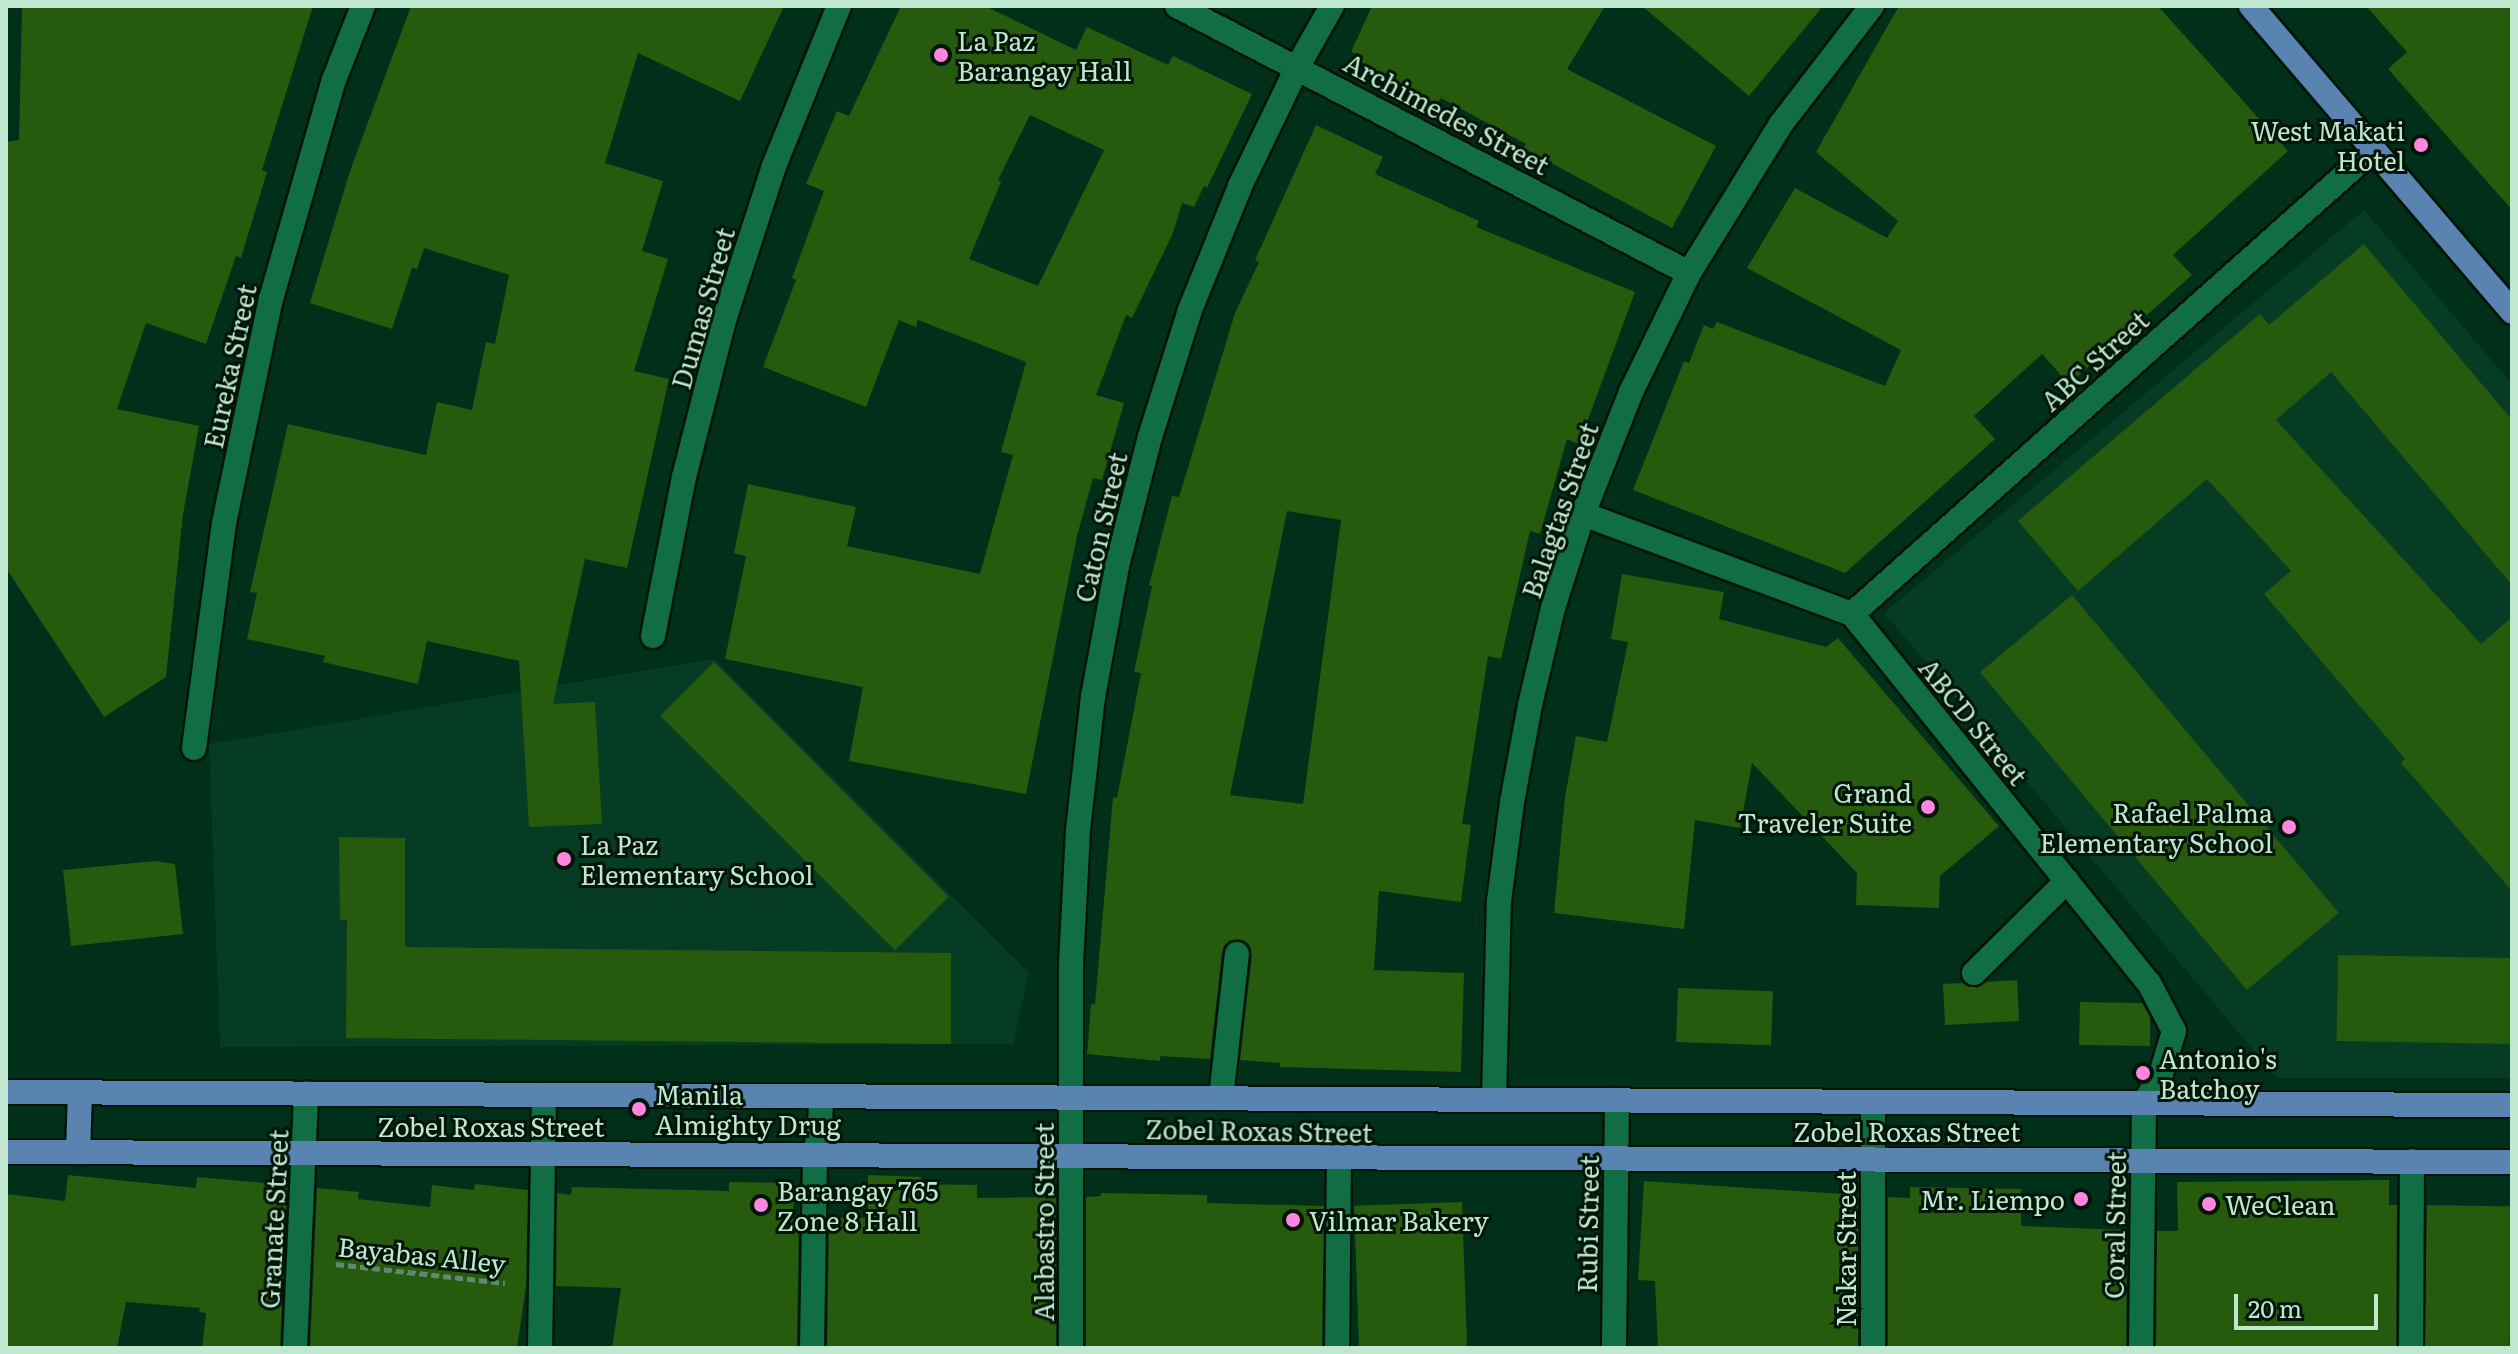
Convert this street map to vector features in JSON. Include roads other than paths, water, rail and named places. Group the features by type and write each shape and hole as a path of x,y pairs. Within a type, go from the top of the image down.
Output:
{"main road":[{"path":"2251,6 2512,312"},
{"name":"Zobel Roxas Street","path":"6,1092 2512,1105"},
{"path":"78,1152 80,1093"},
{"name":"Zobel Roxas Street","path":"6,1152 1071,1155 1339,1160 1616,1158 2512,1162"}],"street":[{"name":"Eureka Street","path":"194,748 224,523 271,299 334,80 363,6"},
{"name":"Dumas Street","path":"653,636 684,477 724,320 774,166 839,6"},
{"name":"Archimedes Street","path":"1177,6 1298,66 1689,273"},
{"name":"Caton Street","path":"1073,1097 1071,964 1078,830 1093,697 1117,566 1150,437 1190,310 1240,186 1298,66 1332,6"},
{"name":"Balagtas Street","path":"1494,1100 1499,901 1512,802 1553,608 1583,514 1631,392 1689,273 1781,124 1872,6"},
{"name":"ABC Street","path":"1852,614 2373,150"},
{"path":"1583,514 1852,614"},
{"name":"ABCD Street","path":"1852,614 2149,983 2174,1031 2170,1054 2144,1103"},
{"path":"1974,973 2067,881"},
{"path":"1221,1098 1237,954"},
{"name":"Granate Street","path":"295,1348 306,1093"},
{"path":"540,1348 544,1095"},
{"path":"812,1348 815,1155 821,1097"},
{"name":"Alabastro Street","path":"1071,1348 1073,1097"},
{"name":"Rubi Street","path":"1614,1348 1617,1100"},
{"name":"Nakar Street","path":"1873,1102 1873,1348"},
{"name":"Coral Street","path":"2141,1348 2144,1103"},
{"path":"1337,1348 1339,1160"},
{"path":"2411,1348 2412,1161"}],"place":[{"name":"La Paz Barangay Hall","path":"941,55"},
{"name":"West Makati Hotel","path":"2421,145"},
{"name":"Grand Traveler Suite","path":"1928,807"},
{"name":"Rafael Palma Elementary School","path":"2289,827"},
{"name":"La Paz Elementary School","path":"564,859"},
{"name":"Antonio's Batchoy","path":"2143,1073"},
{"name":"Manila Almighty Drug","path":"639,1109"},
{"name":"Mr. Liempo","path":"2081,1199"},
{"name":"WeClean","path":"2209,1204"},
{"name":"Barangay 765 Zone 8 Hall","path":"761,1205"},
{"name":"Vilmar Bakery","path":"1293,1220"}]}
